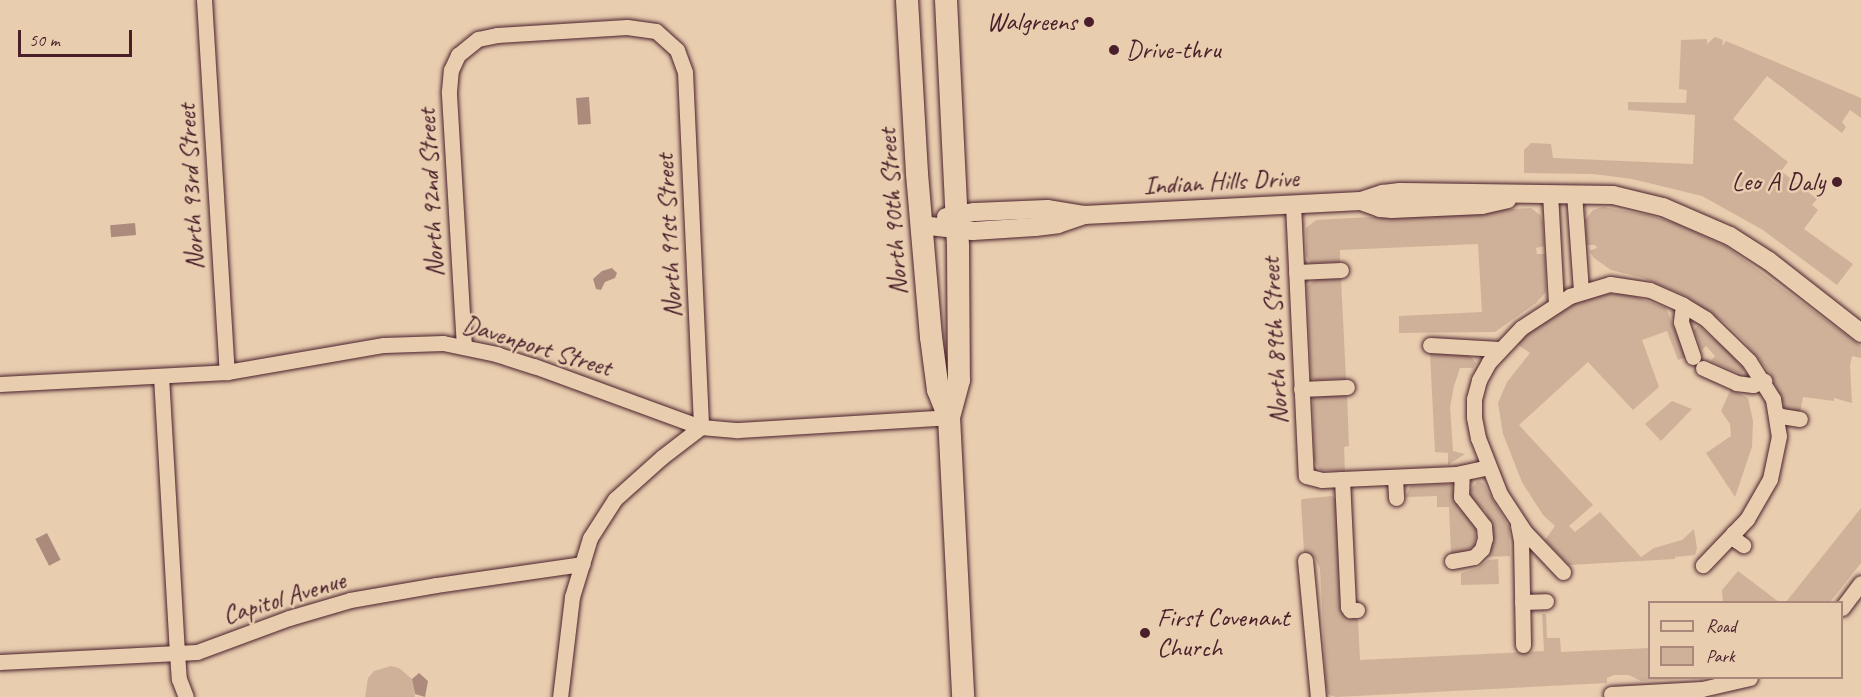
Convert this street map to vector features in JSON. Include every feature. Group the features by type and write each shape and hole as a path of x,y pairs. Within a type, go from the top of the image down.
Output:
{"main road":[{"name":"North 90th Street","path":"907,0 921,225 938,390 949,417"},
{"name":"North 90th Street","path":"946,0 958,222 959,380 949,417 963,697"}],"street":[{"name":"North 93rd Street","path":"204,0 226,372"},
{"name":"North 91st Street","path":"470,43 496,35 641,27 656,31 673,45 683,60 686,82 701,427"},
{"name":"North 92nd Street","path":"464,347 449,84 454,62 470,43"},
{"name":"Indian Hills Drive","path":"921,225 958,222 1046,226 1084,215 1361,201 1386,209 1438,208 1488,204 1517,195 1550,193 1613,195 1650,203 1730,236 1769,261 1861,333"},
{"path":"1550,193 1556,304"},
{"path":"1574,193 1581,291"},
{"name":"North 89th Street","path":"1293,204 1306,476 1322,480 1342,479"},
{"path":"1296,272 1341,270"},
{"path":"1563,572 1517,522 1488,467 1475,426 1474,399 1482,374 1499,349 1529,321 1581,291 1602,285 1624,284 1650,290 1683,304 1726,336 1764,381 1776,412 1778,444 1770,479 1753,510 1703,564"},
{"path":"1683,304 1681,322 1698,363 1736,384 1753,385 1764,381"},
{"name":"Davenport Street","path":"0,384 226,372 384,345 443,344 464,347 534,366 701,427 738,430 949,417"},
{"path":"1430,345 1499,349"},
{"path":"160,376 179,679 186,697"},
{"path":"1301,389 1347,387"},
{"path":"1776,412 1781,416 1800,419"},
{"path":"560,697 572,597 590,538 615,499 701,427"},
{"path":"1357,610 1350,610 1348,607 1342,479 1462,473 1488,467"},
{"path":"1452,561 1474,556 1482,549 1485,538 1484,526 1461,496 1462,473"},
{"path":"1395,477 1396,498"},
{"path":"1517,522 1521,540 1523,645"},
{"path":"1733,532 1736,540 1743,545"},
{"path":"1305,560 1318,697"},
{"name":"Capitol Avenue","path":"0,662 197,652 289,618 350,600 582,564"},
{"path":"1843,607 1861,583"},
{"path":"1522,602 1546,601"},
{"path":"1611,694 1702,689 1746,679"}],"green space":[{"path":"1715,37 1723,40 1722,46 1726,41 1861,98 1861,118 1850,110 1842,122 1846,127 1842,133 1767,76 1733,119 1788,162 1781,171 1817,199 1812,205 1818,210 1804,229 1853,264 1837,285 1763,230 1702,196 1632,179 1593,174 1524,173 1524,150 1531,143 1551,144 1553,158 1693,164 1695,115 1628,110 1628,102 1686,103 1687,90 1679,89 1681,40 1707,39 1707,44"},
{"path":"1603,207 1673,222 1727,247 1861,346 1861,358 1852,356 1850,366 1852,403 1834,398 1834,401 1803,397 1800,413 1786,410 1770,373 1727,324 1684,295 1643,278 1611,270 1594,258 1589,251 1597,248 1595,245 1586,245 1585,220 1593,210"},
{"path":"1531,208 1540,215 1543,222 1544,246 1536,248 1537,254 1545,254 1546,292 1536,303 1495,332 1399,333 1399,316 1482,312 1478,244 1340,250 1340,262 1311,263 1306,256 1306,228 1316,220"},
{"path":"1341,278 1346,379 1315,380 1311,377 1307,286 1317,279"},
{"path":"1626,293 1666,308 1686,357 1678,360 1667,331 1642,340 1659,387 1633,410 1588,362 1519,425 1593,505 1569,526 1575,532 1600,512 1641,557 1654,548 1682,540 1694,529 1697,548 1695,555 1675,557 1675,559 1569,565 1545,540 1555,526 1543,515 1522,482 1503,434 1498,403 1507,382 1530,353 1516,343 1526,334 1575,303 1596,295"},
{"path":"1698,326 1728,351 1744,369 1743,372 1739,373 1711,361 1715,356 1706,346 1702,350 1694,330"},
{"path":"1430,353 1467,353 1476,363 1473,368 1460,368 1454,386 1450,407 1453,451 1465,454 1448,465 1448,453 1435,452"},
{"path":"1731,389 1748,398 1753,421 1752,447 1735,497 1706,453 1731,436 1730,424 1721,411"},
{"path":"1347,394 1349,446 1344,447 1345,471 1320,470 1314,460 1313,398 1318,395"},
{"path":"1672,401 1692,409 1661,441 1645,424"},
{"path":"1478,481 1483,483 1509,527 1510,556 1485,557 1492,544 1493,531 1485,510 1472,499 1470,490"},
{"path":"1452,485 1459,508 1476,528 1474,546 1462,553 1451,553 1449,507 1437,507 1437,496 1406,497 1410,486"},
{"path":"1332,496 1336,500 1340,609 1349,619 1358,619 1360,660 1544,651 1542,614 1546,614 1547,638 1560,638 1561,652 1648,648 1648,679 1683,679 1641,681 1629,675 1614,675 1607,678 1607,683 1336,697 1329,695 1326,686 1320,568 1315,558 1304,552 1302,499"},
{"path":"1861,508 1861,563 1834,597 1831,601 1787,601"},
{"path":"1498,559 1499,584 1461,585 1461,573 1478,568 1488,560"},
{"path":"1738,571 1778,601 1723,601 1722,590"},
{"path":"391,666 399,668 412,679 415,697 365,697 368,678 374,671"}],"shaded area":[{"path":"589,97 591,124 578,125 576,98"},
{"path":"135,223 136,235 111,237 110,225"},
{"path":"612,268 617,273 615,278 605,282 601,290 596,289 593,279 602,271"},
{"path":"47,533 61,560 49,566 35,539"},
{"path":"419,673 428,681 425,697 415,694 412,679"}],"place":[{"name":"Walgreens","path":"1089,22"},
{"name":"Drive-thru","path":"1114,50"},
{"name":"Leo A Daly","path":"1837,182"},
{"name":"First Covenant Church","path":"1145,633"}]}
